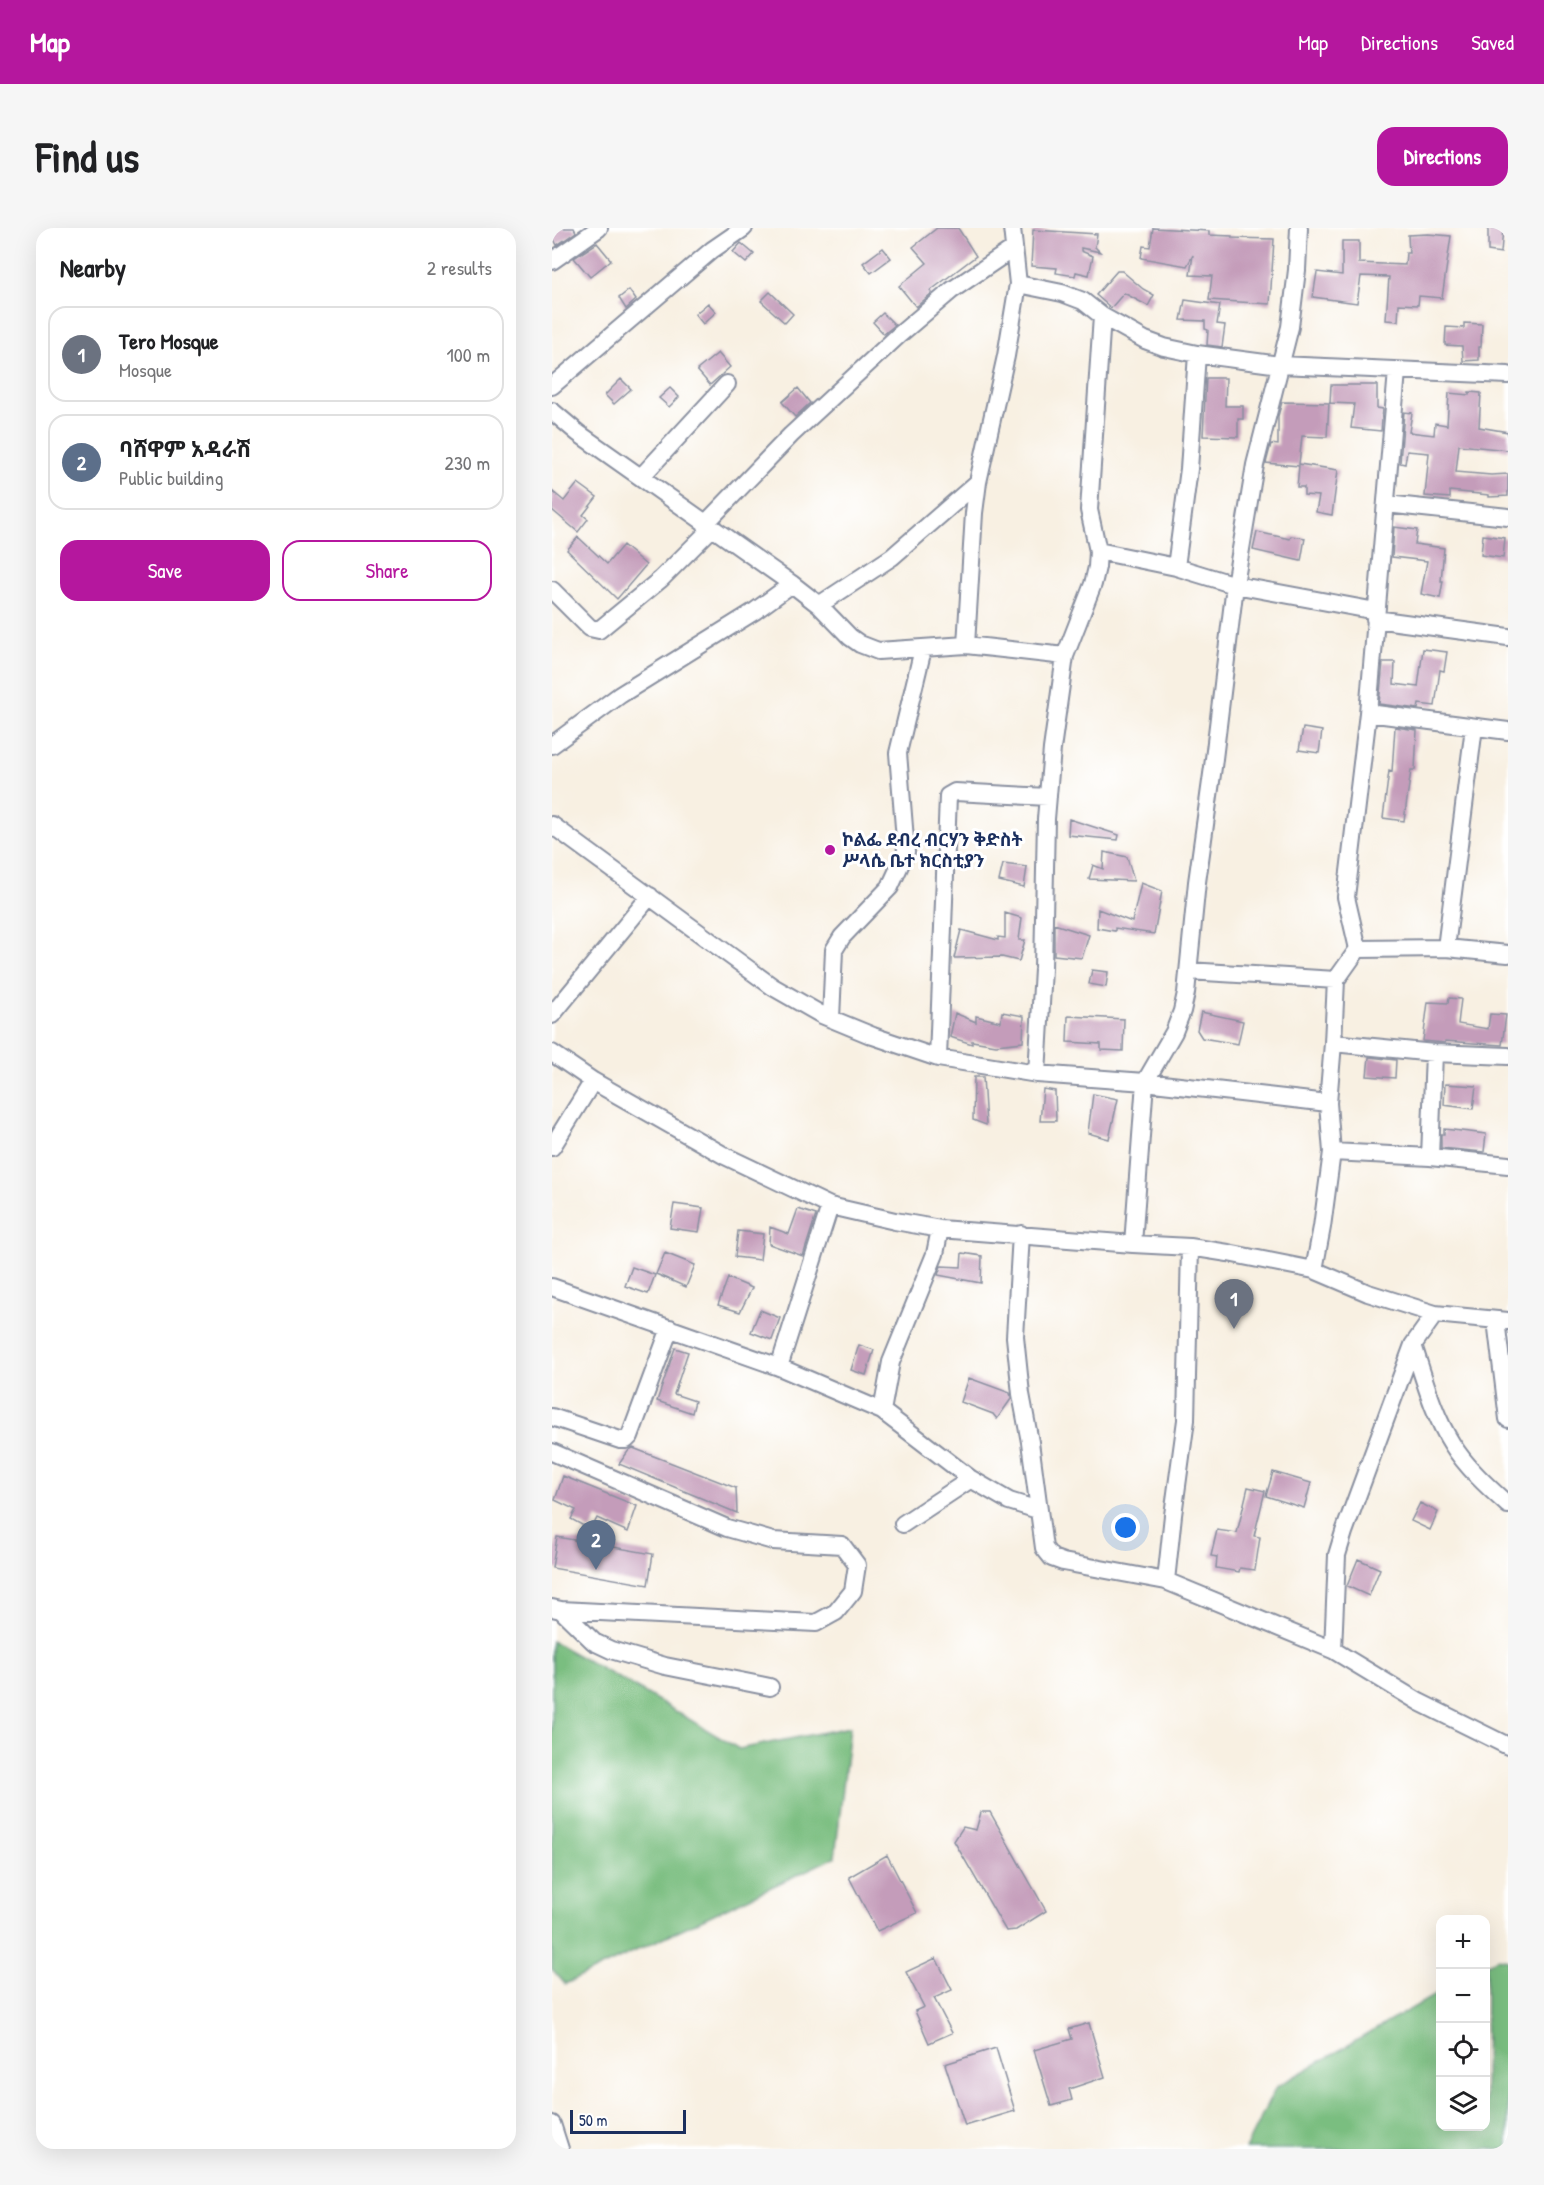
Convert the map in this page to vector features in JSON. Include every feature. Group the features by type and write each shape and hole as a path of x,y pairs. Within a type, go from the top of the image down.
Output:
{"street":[{"path":"552,261 599,228"},
{"path":"552,386 712,250 744,228"},
{"path":"966,645 978,482 1006,356 1018,284 1012,228"},
{"path":"1133,1244 1145,1082 1174,1032 1182,1011 1235,585 1255,465 1290,327 1297,270 1299,228"},
{"path":"552,590 590,628 600,630 661,579 791,435 883,349 952,290 1014,248"},
{"path":"1018,284 1062,293 1083,301 1102,316 1146,340 1164,347 1197,354 1280,365 1508,375"},
{"path":"1037,1074 1052,749 1065,656 1093,584 1098,550 1089,510 1102,316"},
{"path":"1176,567 1189,469 1197,354"},
{"path":"1314,1270 1332,1152 1328,1103 1334,1043 1336,980 1358,949 1346,897 1368,713 1397,371"},
{"path":"641,477 727,384"},
{"path":"552,411 587,440 792,584 819,605 850,638 869,649 894,651 966,645 1065,656"},
{"path":"819,605 892,556 978,482"},
{"path":"1386,504 1508,518"},
{"path":"1098,550 1176,567 1235,585 1375,615 1508,637"},
{"path":"552,745 620,695 755,611 792,584"},
{"path":"831,1018 834,950 842,937 890,887 906,852 898,753 924,649"},
{"path":"1368,713 1508,731"},
{"path":"1446,948 1474,727"},
{"path":"938,1058 948,796 955,792 1048,797"},
{"path":"552,825 773,987 856,1030 938,1058 1037,1074 1145,1082 1328,1103"},
{"path":"552,1015 650,897"},
{"path":"1358,949 1446,948 1508,954"},
{"path":"1188,971 1336,980"},
{"path":"1334,1043 1434,1053 1508,1056"},
{"path":"1430,1157 1434,1053"},
{"path":"554,1060 725,1156 830,1206 895,1221 940,1228 1190,1247 1314,1270 1368,1293 1435,1314 1502,1321 1508,1419"},
{"path":"552,1148 593,1081"},
{"path":"1332,1152 1430,1157 1508,1165"},
{"path":"778,1367 830,1206"},
{"path":"882,1411 891,1362 935,1254 940,1228"},
{"path":"1021,1234 1015,1337 1021,1394 1030,1442 1044,1548 1052,1558 1166,1581 1333,1650 1419,1702 1508,1746"},
{"path":"1166,1581 1186,1420 1190,1247"},
{"path":"552,1287 778,1367 882,1411 971,1479 1010,1501 1038,1510"},
{"path":"1333,1650 1337,1555 1413,1345 1435,1314"},
{"path":"552,1417 620,1440 628,1439 670,1328"},
{"path":"1413,1345 1431,1400 1453,1446 1489,1488 1508,1505"},
{"path":"552,1452 727,1528 773,1541 842,1545 857,1565 853,1591 836,1612 816,1623 556,1609"},
{"path":"903,1524 971,1479"},
{"path":"556,1609 594,1642 611,1650 665,1666 770,1687"},
{"path":"552,2124 560,2149"}],"green space":[{"path":"552,1641 739,1749 850,1727 835,1857 565,1984 552,1969"},
{"path":"1497,1958 1508,1960 1508,2149 1245,2149 1276,2087 1436,1994 1436,2131 1490,2131 1490,1962"}],"building":[{"path":"552,228 574,228 576,232 557,245 552,236"},
{"path":"937,228 958,228 976,256 930,291 932,293 916,307 899,286 927,263 913,247"},
{"path":"1153,228 1209,231 1209,235 1232,236 1232,238 1274,239 1270,304 1209,300 1212,276 1190,275 1193,255 1187,266 1141,258 1143,246 1150,247"},
{"path":"1488,228 1503,228 1501,253 1488,251"},
{"path":"1033,230 1097,234 1095,247 1100,252 1081,248 1081,251 1093,256 1089,275 1076,272 1075,276 1056,273 1057,268 1031,266"},
{"path":"1408,235 1451,236 1442,298 1419,296 1418,305 1399,304 1398,321 1386,320 1389,277 1361,276 1357,303 1313,297 1317,272 1342,275 1342,241 1359,241 1359,263 1405,265 1406,253 1409,253"},
{"path":"597,243 611,260 590,277 574,258"},
{"path":"741,243 754,254 746,263 733,252"},
{"path":"883,248 891,258 871,273 863,263"},
{"path":"1117,271 1122,271 1154,295 1148,306 1124,293 1111,308 1096,295"},
{"path":"629,290 636,300 626,309 619,298"},
{"path":"770,292 793,314 785,323 761,301"},
{"path":"1185,300 1220,305 1217,324 1225,325 1222,347 1207,345 1208,330 1205,329 1205,321 1181,320"},
{"path":"708,303 716,312 703,324 695,314"},
{"path":"883,313 895,325 884,334 873,322"},
{"path":"1464,323 1482,324 1479,360 1463,361 1462,346 1445,345 1446,327 1464,328"},
{"path":"718,353 730,367 710,385 697,370"},
{"path":"1206,378 1226,378 1225,406 1243,406 1243,419 1238,419 1238,437 1203,436"},
{"path":"621,379 631,389 614,404 605,395"},
{"path":"1331,385 1377,385 1377,408 1383,409 1381,431 1351,428 1354,404 1330,403"},
{"path":"670,388 679,397 669,407 659,398"},
{"path":"798,388 810,403 795,417 782,402"},
{"path":"1469,392 1481,393 1479,427 1508,432 1508,450 1459,445 1456,472 1508,474 1508,496 1489,497 1489,495 1450,491 1450,498 1425,496 1429,453 1407,451 1405,464 1400,463 1404,412 1412,413 1409,432 1434,435 1435,423 1447,425 1449,393 1469,395"},
{"path":"1282,402 1329,403 1327,437 1302,436 1299,464 1338,470 1332,515 1316,512 1319,496 1304,495 1304,487 1297,487 1299,466 1266,463 1271,444 1278,445 1278,416"},
{"path":"578,483 597,497 583,515 588,519 578,532 552,510 552,491 564,501"},
{"path":"1394,527 1417,530 1415,544 1444,548 1440,598 1421,594 1427,561 1392,557"},
{"path":"1257,532 1290,539 1291,536 1305,538 1301,561 1253,550"},
{"path":"1483,535 1505,538 1503,558 1481,555"},
{"path":"578,537 607,564 623,545 646,565 617,599 567,550"},
{"path":"1423,649 1447,652 1444,671 1440,670 1435,706 1419,704 1418,709 1379,704 1383,662 1395,662 1394,684 1418,687"},
{"path":"1395,727 1417,730 1415,770 1411,770 1404,821 1383,818 1389,771 1392,772"},
{"path":"1303,728 1322,731 1319,753 1299,750"},
{"path":"1069,819 1119,835 1118,840 1068,835"},
{"path":"1104,852 1127,857 1134,881 1089,879 1093,865 1103,869"},
{"path":"1003,864 1027,867 1024,887 999,881"},
{"path":"1141,883 1162,891 1154,934 1115,928 1115,931 1097,928 1098,909 1132,922"},
{"path":"1005,913 1022,918 1019,940 1025,940 1019,961 1002,957 954,958 961,930 998,940 998,937 1005,938"},
{"path":"1054,924 1089,935 1082,958 1054,955"},
{"path":"1092,970 1108,972 1106,987 1089,984"},
{"path":"1449,998 1461,999 1458,1024 1488,1029 1490,1014 1506,1015 1502,1045 1423,1041 1428,1002 1448,1003"},
{"path":"1002,1012 1024,1016 1023,1042 996,1045 972,1041 972,1044 950,1037 955,1013 976,1022 976,1016 1001,1022"},
{"path":"1201,1012 1243,1021 1238,1044 1202,1038 1197,1030"},
{"path":"1068,1016 1124,1019 1123,1051 1101,1050 1101,1044 1067,1042"},
{"path":"1369,1057 1396,1060 1395,1078 1367,1076"},
{"path":"974,1077 983,1077 986,1125 973,1120"},
{"path":"1445,1084 1476,1086 1473,1109 1444,1105"},
{"path":"1043,1089 1055,1091 1056,1121 1040,1121"},
{"path":"1093,1094 1118,1099 1109,1139 1088,1133"},
{"path":"1444,1129 1486,1134 1484,1152 1441,1148 1441,1134 1444,1134"},
{"path":"674,1204 703,1208 699,1232 670,1228"},
{"path":"798,1209 816,1215 803,1256 769,1244 770,1227 789,1234"},
{"path":"738,1231 763,1234 760,1260 735,1257"},
{"path":"665,1253 695,1265 686,1287 656,1274"},
{"path":"962,1253 982,1256 981,1283 938,1275 941,1266 961,1267"},
{"path":"632,1267 655,1275 648,1294 625,1286"},
{"path":"728,1278 752,1288 740,1312 718,1305"},
{"path":"760,1310 780,1318 772,1340 751,1332"},
{"path":"859,1345 874,1350 866,1375 851,1370"},
{"path":"675,1348 688,1352 674,1394 695,1401 692,1413 657,1401"},
{"path":"969,1378 1010,1393 1011,1399 997,1419 993,1414 961,1402"},
{"path":"633,1448 736,1488 737,1513 619,1464"},
{"path":"1273,1472 1311,1483 1304,1508 1266,1496"},
{"path":"563,1476 637,1506 628,1532 597,1518 591,1530 571,1519 576,1510 555,1500"},
{"path":"1248,1487 1265,1491 1254,1536 1260,1537 1255,1570 1240,1568 1239,1572 1216,1568 1217,1557 1211,1556 1217,1530 1237,1533"},
{"path":"1420,1503 1438,1512 1430,1530 1411,1521"},
{"path":"557,1537 653,1554 648,1585 552,1568"},
{"path":"1358,1559 1380,1569 1369,1596 1347,1586"},
{"path":"981,1812 990,1812 1046,1911 1016,1930 1006,1931 954,1841 963,1827 976,1830"},
{"path":"887,1855 917,1913 877,1931 849,1877"},
{"path":"936,1958 952,1990 934,1998 952,2033 929,2043 915,2011 924,2007 906,1972"},
{"path":"1089,2023 1105,2077 1069,2089 1072,2100 1051,2106 1034,2050 1072,2039 1069,2029"},
{"path":"996,2048 1015,2111 965,2126 945,2064"}],"place":[{"name":"ኮልፌ ደብረ ብርሃን ቅድስት ሥላሴ ቤተ ክርስቲያን","path":"830,850"},
{"name":"Tero Mosque","path":"1234,1329"},
{"name":"ባሸዋም አዳራሽ","path":"596,1570"}]}
